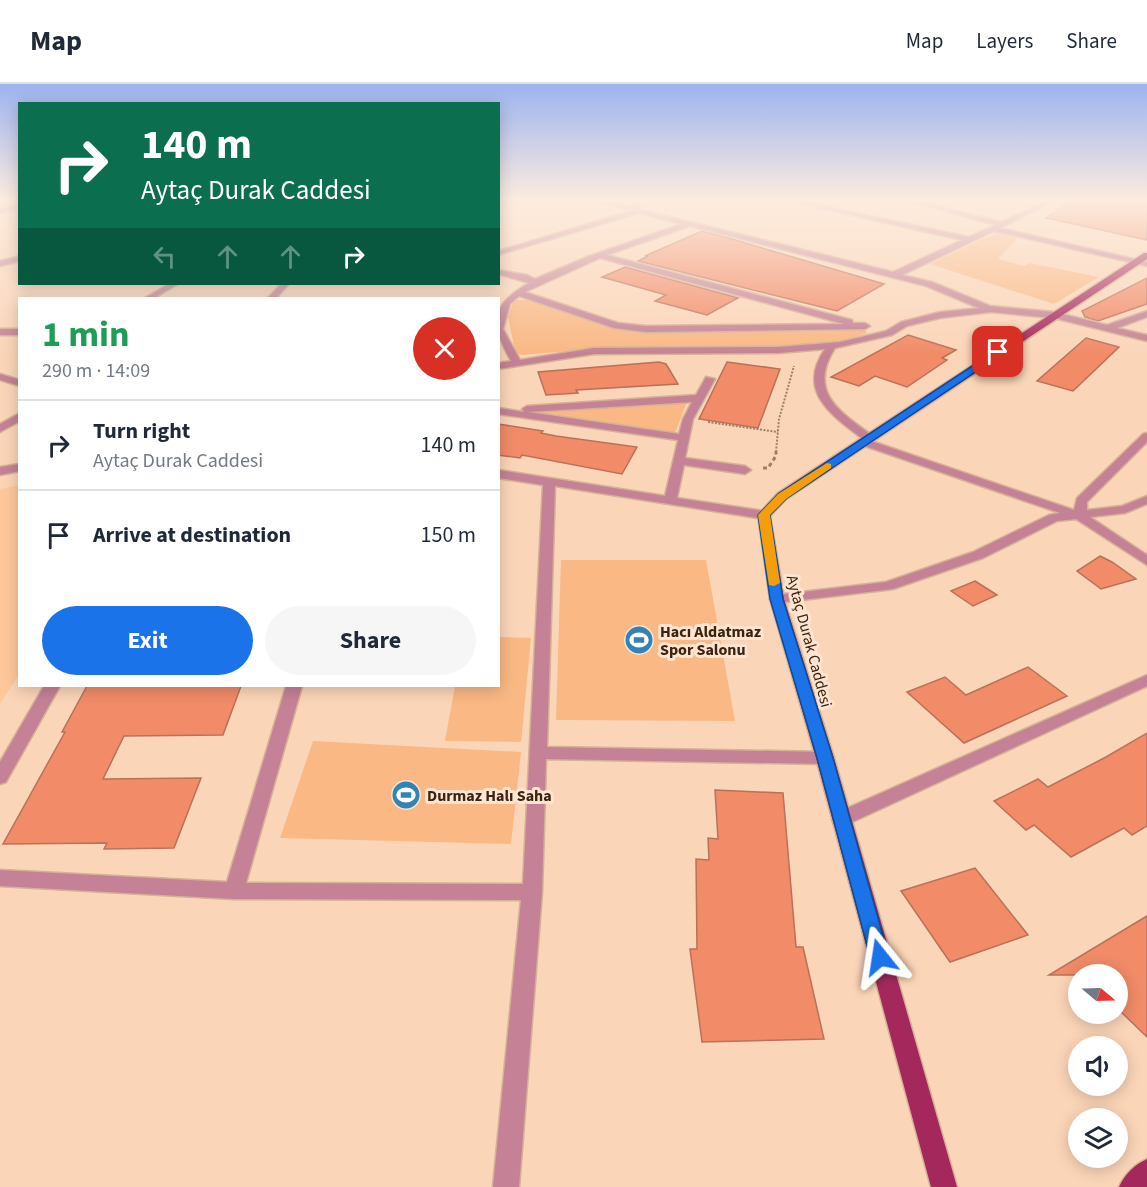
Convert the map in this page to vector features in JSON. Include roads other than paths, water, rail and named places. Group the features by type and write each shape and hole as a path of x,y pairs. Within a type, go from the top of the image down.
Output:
{"main road":[{"path":"764,515 782,496 1054,315 1144,260"},
{"name":"Aytaç Durak Caddesi","path":"764,515 777,599 825,758 944,1187"},
{"path":"1132,1187 1147,1172"}],"street":[{"path":"500,322 506,303 517,292 534,282 613,251"},
{"path":"797,251 929,284 991,309"},
{"path":"894,275 942,251"},
{"path":"1107,251 1144,260"},
{"path":"600,256 889,333"},
{"path":"0,264 18,259"},
{"path":"500,272 524,277 534,282"},
{"path":"150,297 171,285"},
{"path":"273,297 284,285"},
{"path":"517,292 617,326 646,329 865,326"},
{"path":"500,366 594,351 778,350 832,345 889,333 904,324 931,317 991,309 1054,315 1147,338"},
{"path":"1108,328 1147,314"},
{"path":"0,332 18,332"},
{"path":"500,333 516,363"},
{"path":"832,345 820,366 818,387 826,402 866,440 1080,516 1147,561"},
{"path":"0,377 18,382"},
{"path":"670,501 688,419 710,379"},
{"path":"522,414 528,408 700,398"},
{"path":"500,411 684,438"},
{"path":"0,429 18,417"},
{"path":"1080,516 1081,501 1147,436"},
{"path":"679,461 745,470"},
{"path":"0,471 18,467"},
{"path":"500,474 764,515"},
{"path":"506,1187 532,892 549,483"},
{"path":"777,599 888,586 978,555 1054,518 1125,509 1147,500"},
{"path":"841,819 1147,680"},
{"path":"0,777 51,687"},
{"path":"234,891 294,687"},
{"path":"538,753 825,758"},
{"path":"0,878 234,891 532,892"}],"place":[{"name":"Hacı Aldatmaz Spor Salonu","path":"639,640"},
{"name":"Durmaz Halı Saha","path":"406,795"}]}
